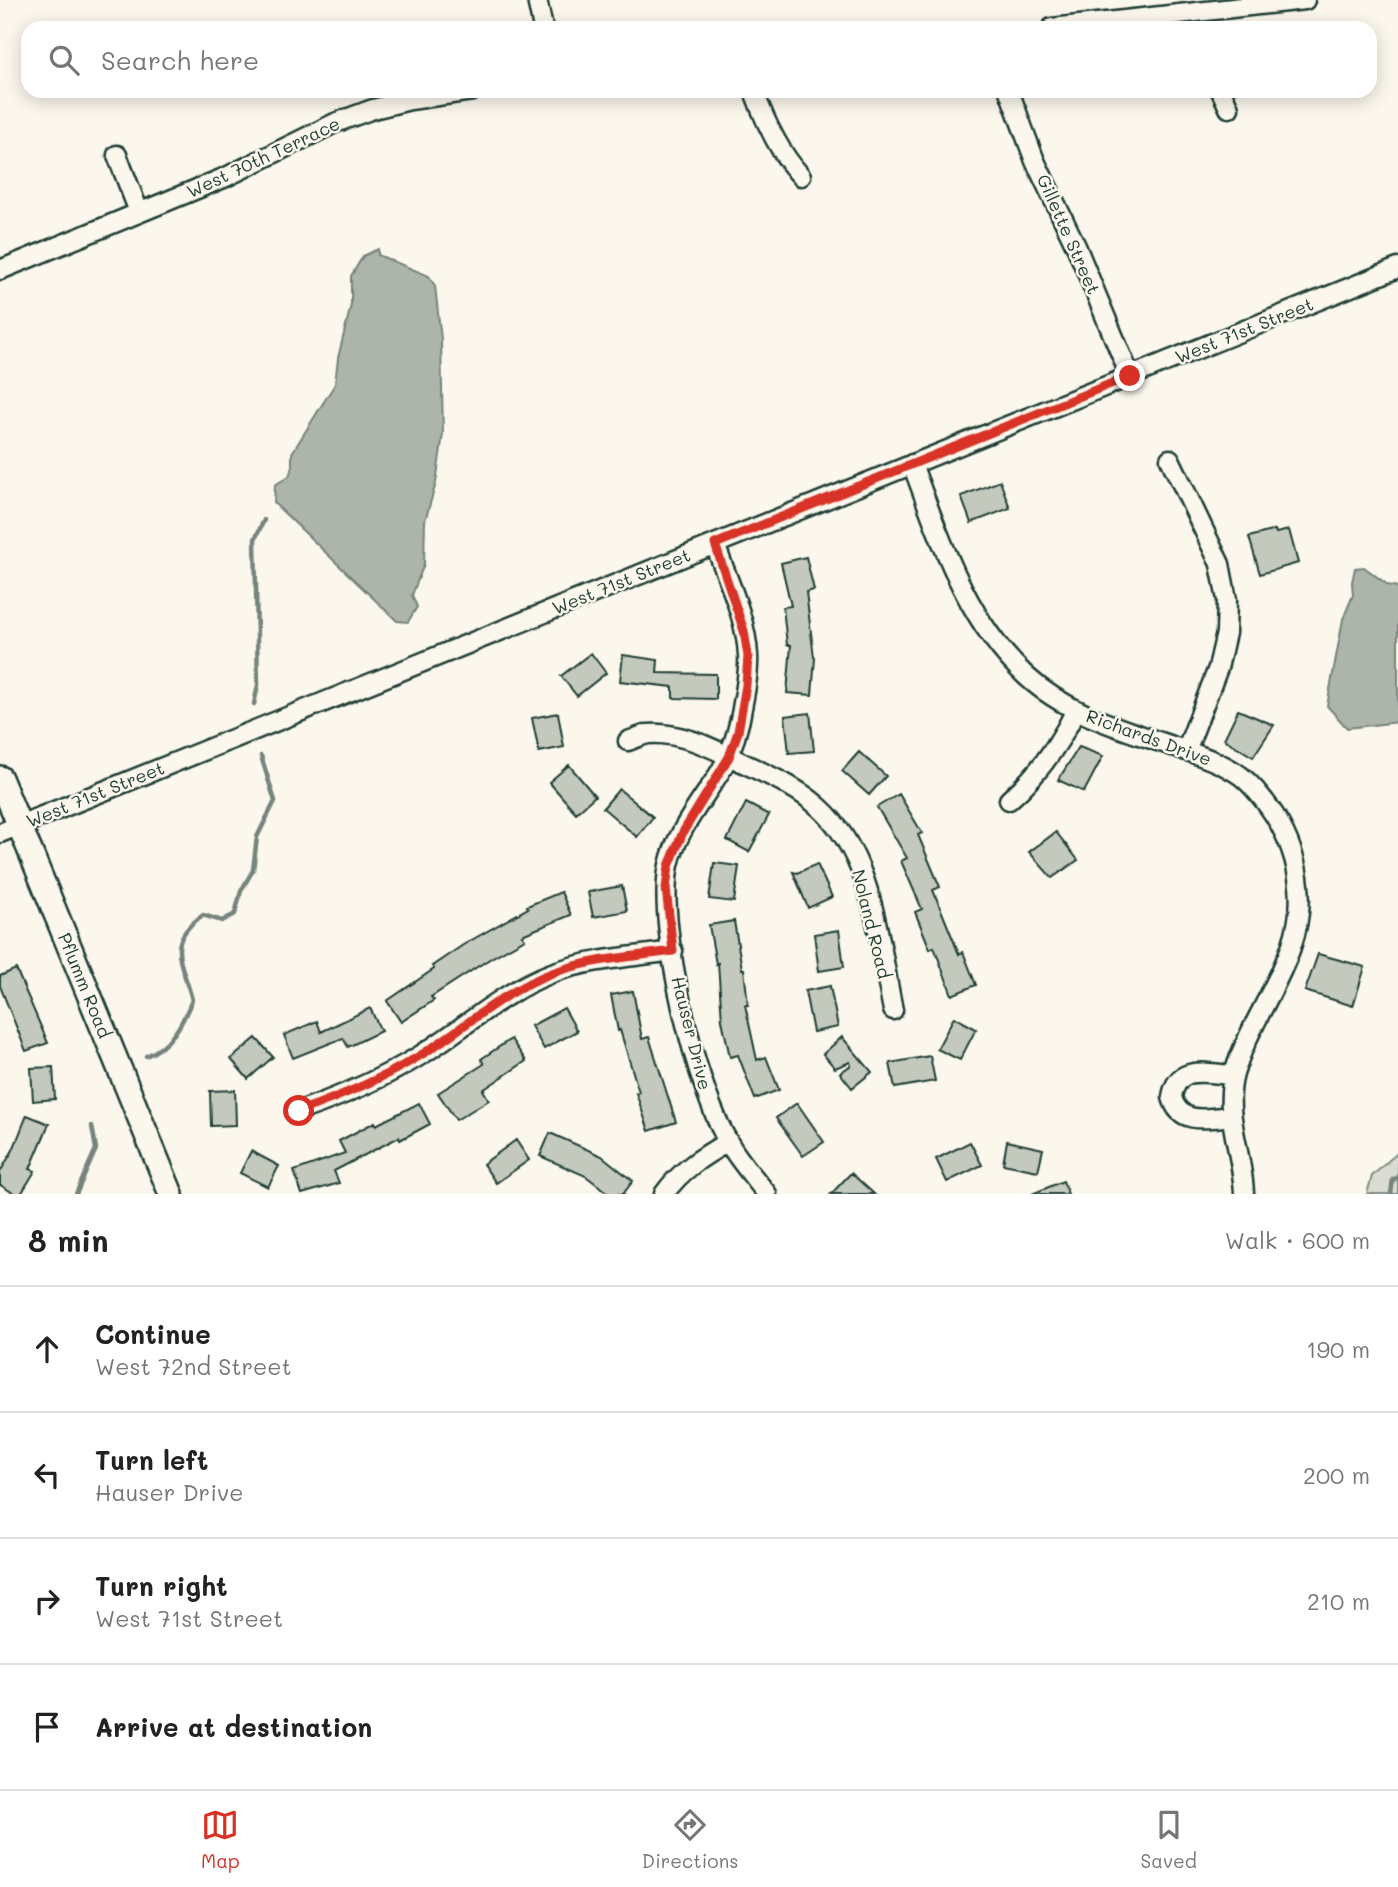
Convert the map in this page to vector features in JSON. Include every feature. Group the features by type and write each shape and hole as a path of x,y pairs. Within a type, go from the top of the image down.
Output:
{"main road":[{"name":"Pflumm Road","path":"0,778 10,829 171,1194"}],"street":[{"path":"537,0 542,21"},
{"path":"1179,21 1305,0"},
{"name":"West 70th Terrace","path":"0,270 226,177 335,123 373,109 424,98"},
{"path":"757,98 767,124 788,162 801,176"},
{"name":"Gillette Street","path":"1012,98 1035,161 1076,246 1130,376"},
{"path":"1224,98 1229,108"},
{"path":"117,155 139,212"},
{"name":"West 71st Street","path":"10,829 1398,268"},
{"path":"1170,459 1220,564 1227,600 1226,634 1218,668 1186,751"},
{"name":"Richards Drive","path":"912,464 961,587 977,618 1027,677 1076,710 1223,765 1256,790 1286,836 1293,852 1299,884 1300,916 1294,938 1233,1075 1230,1095 1244,1194"},
{"name":"Hauser Drive","path":"715,544 744,631 748,656 738,732 729,757 683,832 671,859 666,888 673,951 694,1055 728,1142 767,1194"},
{"path":"1009,800 1032,780 1065,734 1076,710"},
{"name":"Noland Road","path":"628,741 649,734 678,736 786,785 820,808 845,840 863,878 893,1010"},
{"path":"299,1111 344,1095 395,1070 507,996 551,974 577,965 673,951"},
{"path":"1231,1116 1189,1118 1178,1111 1172,1097 1175,1083 1181,1076 1189,1073 1233,1075"},
{"path":"664,1194 684,1171 702,1156 728,1142"}],"shaded area":[{"path":"378,249 378,255 429,276 435,286 441,339 443,434 436,483 425,521 424,564 412,595 417,607 408,622 397,621 274,503 275,485 289,476 292,453 335,384 338,358 351,305 351,276 363,256"},
{"path":"1364,567 1388,585 1398,587 1398,722 1347,728 1327,706 1343,619 1353,595 1355,568"},
{"path":"1398,1152 1398,1194 1367,1194 1372,1176"}],"building":[{"path":"1000,481 1010,508 971,523 961,496"},
{"path":"1275,530 1276,533 1289,530 1298,563 1260,574 1249,537"},
{"path":"806,557 814,590 806,592 815,658 812,695 787,693 791,645 787,645 783,607 791,606 781,563"},
{"path":"591,653 606,673 577,696 561,676"},
{"path":"623,655 658,660 657,673 716,674 716,699 673,698 673,687 620,681"},
{"path":"1238,710 1274,725 1253,757 1224,739"},
{"path":"558,713 564,747 539,752 532,718"},
{"path":"810,713 814,751 789,753 785,716"},
{"path":"1079,747 1103,756 1084,792 1058,780"},
{"path":"859,752 886,776 869,795 842,771"},
{"path":"569,765 595,796 576,813 549,782"},
{"path":"619,789 653,817 637,837 603,808"},
{"path":"899,794 922,833 918,835 940,887 933,890 959,954 963,952 976,985 952,995 934,947 930,949 915,912 922,909 901,861 907,858 877,807"},
{"path":"746,803 769,815 749,852 727,840"},
{"path":"1056,832 1078,860 1052,878 1029,852"},
{"path":"714,863 739,866 734,902 709,899"},
{"path":"817,864 832,897 808,908 793,872 797,873"},
{"path":"622,886 627,911 593,917 588,892"},
{"path":"561,892 571,915 522,935 525,939 431,997 434,1000 401,1022 387,1001 434,969 432,966 463,945 528,908 527,906"},
{"path":"734,921 744,969 748,1005 745,1005 757,1060 766,1057 779,1090 755,1099 738,1055 730,1057 722,1020 718,963 716,964 709,925"},
{"path":"839,930 844,967 819,971 814,934"},
{"path":"1318,954 1365,967 1353,1006 1305,991"},
{"path":"16,969 48,1043 26,1051 0,986 0,976"},
{"path":"830,986 838,1027 813,1032 805,991"},
{"path":"633,991 642,1039 649,1037 676,1122 649,1131 620,1030 618,1031 611,995"},
{"path":"370,1008 381,1031 348,1047 343,1038 293,1058 284,1035 317,1021 321,1032"},
{"path":"564,1008 577,1031 544,1049 531,1026"},
{"path":"954,1017 976,1029 960,1060 937,1049"},
{"path":"842,1037 872,1072 852,1088 840,1073 851,1065 850,1062 835,1068 823,1054"},
{"path":"256,1038 273,1057 248,1079 231,1059"},
{"path":"511,1039 526,1061 483,1090 489,1100 456,1120 438,1093 484,1064 481,1059"},
{"path":"930,1056 935,1081 895,1088 890,1063"},
{"path":"53,1067 55,1099 33,1101 31,1068"},
{"path":"235,1090 236,1125 211,1126 210,1091"},
{"path":"419,1103 430,1124 334,1171 339,1183 302,1194 294,1171 345,1153 339,1141"},
{"path":"797,1103 824,1142 803,1156 776,1118"},
{"path":"27,1115 49,1124 30,1169 35,1171 21,1194 15,1194 0,1185 0,1172 13,1150"},
{"path":"550,1133 602,1156 633,1181 623,1194 609,1194 586,1176 540,1156"},
{"path":"516,1140 529,1160 496,1183 483,1164"},
{"path":"1007,1141 1043,1149 1038,1171 1003,1164"},
{"path":"970,1142 982,1165 947,1182 936,1159"},
{"path":"251,1151 279,1166 268,1187 240,1173"},
{"path":"851,1173 874,1194 831,1194"},
{"path":"1063,1181 1068,1194 1032,1194"}],"waterway":[{"path":"254,704 258,685 255,539 264,520"},
{"path":"146,1056 169,1040 180,1026 192,1000 179,954 183,935 203,915 222,921 235,914 241,891 253,870 257,837 275,801 261,756"},
{"path":"76,1194 96,1149 92,1126"},
{"path":"1391,1194 1393,1179 1398,1178"}],"route":[{"path":"299,1111 344,1095 395,1070 528,983 577,965 673,951 666,888 669,866 683,832 729,757 738,732 746,685 748,656 744,631 715,544 1130,376"}]}
